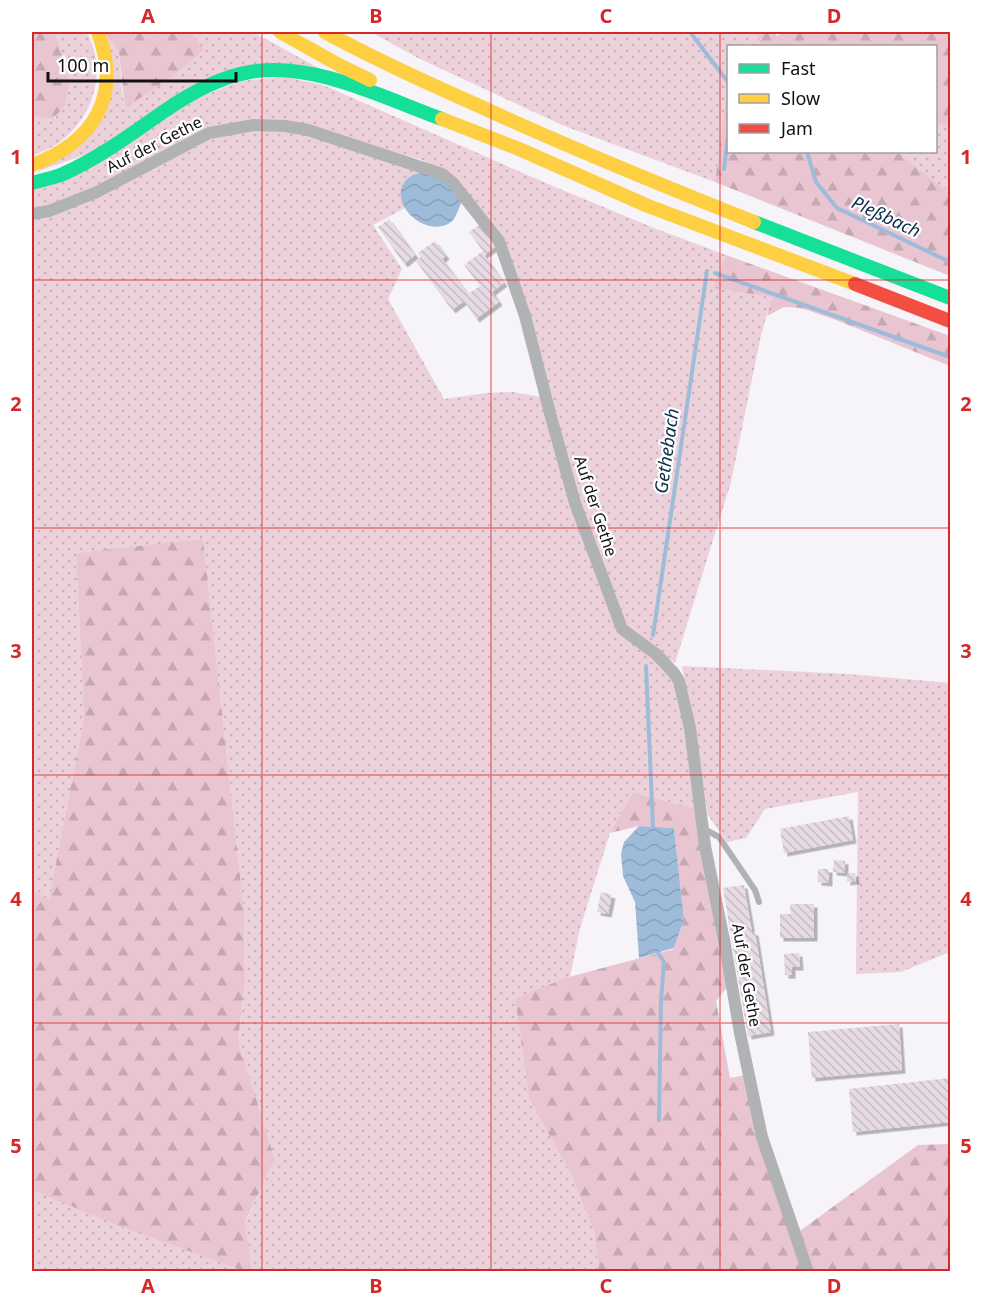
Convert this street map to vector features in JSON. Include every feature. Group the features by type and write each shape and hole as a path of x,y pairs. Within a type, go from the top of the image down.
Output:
{"highway":[{"path":"32,165 57,154 80,138 98,114 105,94 108,71 102,40 98,32"},
{"path":"280,32 339,65 467,128 634,200 951,321"},
{"path":"325,32 425,82 577,150 761,225 951,298"},
{"path":"345,32 425,82"},
{"path":"32,183 75,169 203,88 249,72 280,69 318,74 467,128"}],"street":[{"name":"Auf der Gethe","path":"32,214 49,211 97,192 208,133 254,125 285,126 308,130 442,174 453,183 499,241 525,316 575,503 622,629 656,654 679,681 690,728 703,829 740,1033 762,1137 808,1272"}],"lane":[{"path":"703,829 719,837 756,890 759,902"}],"shaded area":[{"path":"55,32 87,32 97,67 94,93 84,116 67,136 57,144 32,156 32,116 54,119 65,106 70,83"},
{"path":"106,32 119,53 125,108 203,50 190,32 253,32 322,70 256,65 96,151 38,171 95,130"},
{"path":"371,32 755,32 760,40 760,45 727,45 727,96 715,182 562,125 418,58"},
{"path":"284,77 323,85 548,184 726,255 714,288 772,297 761,335 731,482 675,663 629,631 586,522 515,277 451,177 422,160 385,150 425,172 402,198 405,208 373,225 402,269 388,299 444,399 513,392 541,397 619,633 654,658 677,683 686,728 696,809 633,792 610,833 580,928 570,977 515,998 529,1099 572,1176 594,1232 599,1271 252,1271 245,1223 275,1159 238,1041 245,980 244,912 203,540 76,553 84,718 49,901 32,889 32,218 55,204 32,209 32,190 203,96 241,81"},
{"path":"937,122 950,125 950,193 903,157 902,153 937,153"},
{"path":"682,666 849,674 950,683 950,952 901,972 856,974 858,792 765,809 746,838 727,842 708,815"},
{"path":"32,1190 244,1271 32,1271"}],"green space":[{"path":"32,32 55,32 70,83 65,106 53,119 32,116"},
{"path":"106,32 190,32 204,50 173,76 125,108 119,53"},
{"path":"755,32 774,32 777,36 784,32 950,32 950,125 937,122 937,45 760,45"},
{"path":"726,97 727,153 902,153 903,157 950,193 950,276 715,182"},
{"path":"726,255 950,336 950,366 801,308 784,307 767,316 772,297 713,288"},
{"path":"203,539 244,912 245,980 238,1041 275,1159 245,1222 252,1271 244,1271 117,1225 32,1190 32,889 49,900 84,718 76,553"},
{"path":"633,792 696,809 729,985 716,1001 730,1078 746,1075 804,1271 599,1271 594,1232 572,1176 529,1099 515,998 569,977 674,949 684,920 674,828 639,826 610,833"},
{"path":"950,1144 950,1271 810,1271 797,1233 918,1145"}],"water":[{"path":"425,172 450,184 463,200 448,224 437,227 426,225 416,220 403,203 401,193 403,184 411,176"},
{"path":"639,826 674,828 684,920 674,948 639,958 635,902 623,876 621,854 624,842"}],"building":[{"path":"389,219 415,255 404,264 378,227"},
{"path":"482,223 498,245 484,255 504,283 492,292 499,302 476,319 464,301 452,310 416,261 421,257 418,253 435,241 446,256 442,259 468,294 480,286 464,265 483,251 469,232"},
{"path":"849,816 853,840 784,853 780,829"},
{"path":"834,860 845,861 845,873 833,872"},
{"path":"818,869 829,869 829,883 818,882"},
{"path":"847,873 855,873 856,881 847,882"},
{"path":"744,885 752,932 755,932 771,1032 748,1036 723,888"},
{"path":"601,892 612,895 608,914 597,912"},
{"path":"790,904 814,904 814,938 780,938 780,914 791,914"},
{"path":"799,953 800,967 792,967 792,975 785,975 784,954"},
{"path":"899,1024 902,1070 812,1078 808,1032"},
{"path":"950,1078 950,1122 853,1132 849,1089"}],"waterway":[{"name":"Pleßbach","path":"690,32 727,81"},
{"path":"724,169 727,145"},
{"name":"Pleßbach","path":"807,153 816,182 837,208 950,262"},
{"name":"Gethebach","path":"653,635 707,271"},
{"path":"715,273 950,357"},
{"path":"646,666 653,827"},
{"path":"658,953 664,962 659,1120"}],"traffic: fast":[{"path":"32,183 63,174 89,161 173,105 205,87 238,74 250,72 274,70 323,76 442,119"},
{"path":"754,222 950,298"}],"traffic: slow":[{"path":"32,165 72,144 97,114 104,97 107,77 105,55 98,32"},
{"path":"280,32 370,80"},
{"path":"325,32 400,70 546,136 754,222"},
{"path":"442,119 519,149 648,206 855,284"}],"traffic: jam":[{"path":"855,284 950,321"}]}
